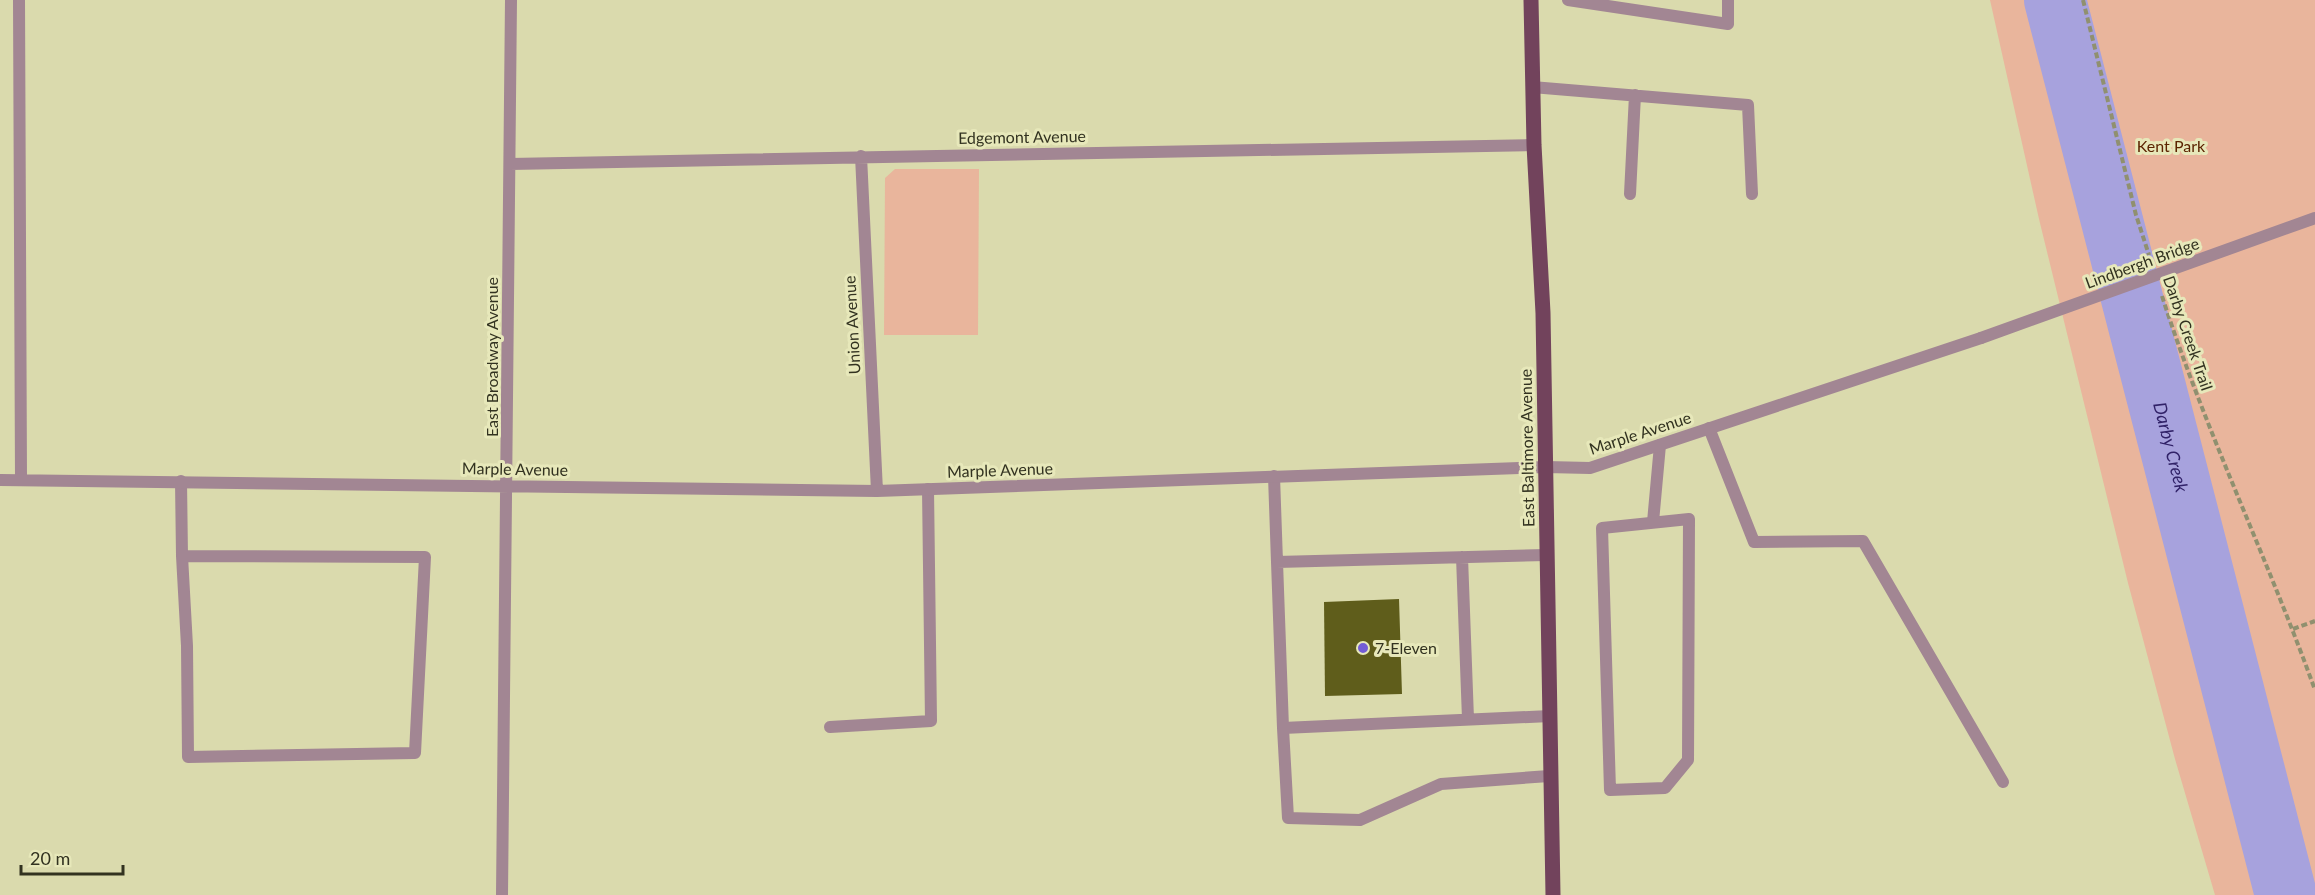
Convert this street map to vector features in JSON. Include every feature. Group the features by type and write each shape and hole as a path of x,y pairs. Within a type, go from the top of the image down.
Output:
{"main road":[{"name":"East Baltimore Avenue","path":"1531,0 1534,146 1543,313 1549,776 1553,895"}],"street":[{"path":"19,0 21,479"},
{"name":"East Broadway Avenue","path":"502,895 508,485 511,0"},
{"path":"1568,0 1728,24 1728,0"},
{"path":"1533,87 1748,105 1752,194"},
{"path":"1630,194 1635,95"},
{"name":"Edgemont Avenue","path":"510,164 861,156 1534,146"},
{"name":"Union Avenue","path":"861,156 877,491"},
{"name":"Lindbergh Bridge","path":"1981,338 2315,218"},
{"name":"Marple Avenue","path":"0,480 877,491 1546,466 1590,468 1981,338"},
{"path":"1709,428 1754,542 1863,540 2003,782"},
{"path":"1653,522 1660,445"},
{"path":"1274,477 1288,818 1360,820 1441,784 1549,776"},
{"path":"181,481 182,556 187,646 188,757 415,753 425,557 182,556"},
{"path":"830,727 931,721 928,489"},
{"path":"1689,519 1689,760 1665,788 1610,790 1602,528 1653,522 1689,519"},
{"path":"1277,562 1546,555"},
{"path":"1462,557 1468,719"},
{"path":"1283,728 1550,716"}],"path":[{"name":"Darby Creek Trail","path":"2083,0 2136,215 2150,258"},
{"name":"Darby Creek Trail","path":"2160,290 2181,355 2293,629 2315,690"},
{"path":"2293,629 2315,621"}],"green space":[{"name":"Kent Park","path":"1990,0 2315,0 2315,895 2215,895 2175,759 2128,583 2039,219"},
{"path":"895,169 979,169 978,335 884,335 885,178"}],"building":[{"name":"7-Eleven","path":"1399,599 1402,694 1325,696 1324,602"}],"waterway":[{"name":"Darby Creek","path":"2055,0 2286,895"}],"place":[{"name":"7-Eleven","path":"1363,648"}]}
